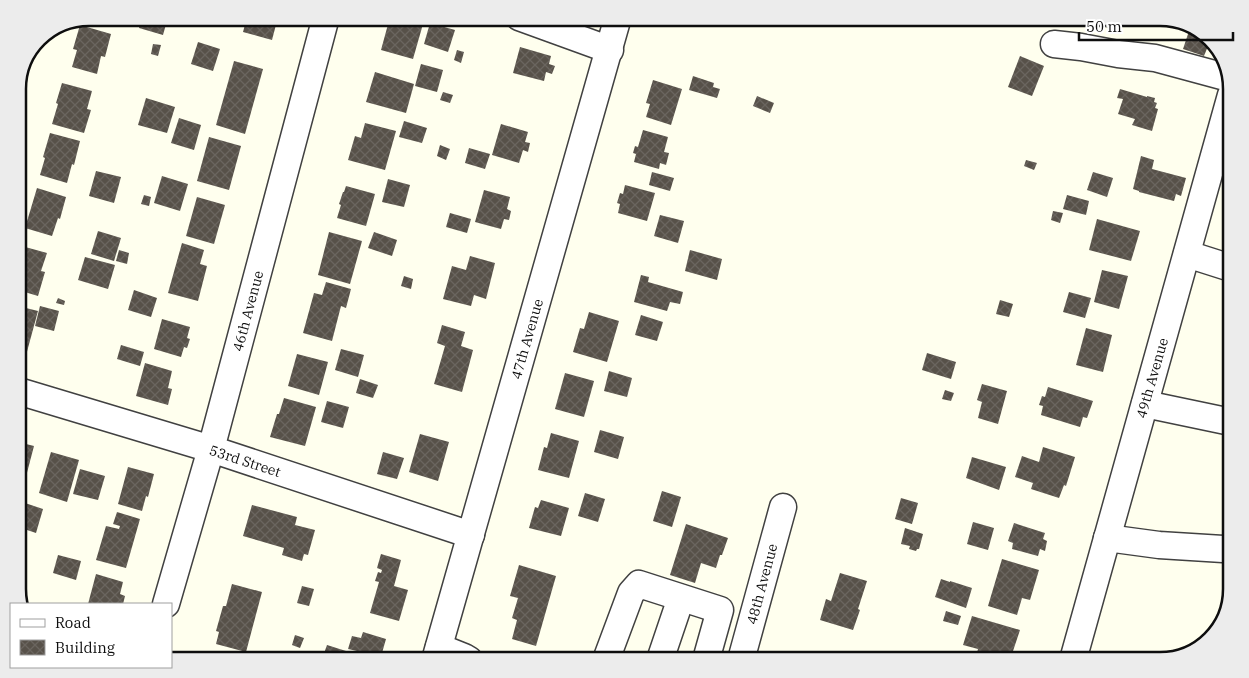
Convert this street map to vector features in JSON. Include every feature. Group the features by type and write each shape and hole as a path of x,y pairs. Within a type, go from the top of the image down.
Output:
{"street":[{"name":"46th Avenue","path":"166,603 211,449 324,26"},
{"path":"542,26 610,50"},
{"name":"47th Avenue","path":"438,652 616,26"},
{"path":"1054,44 1155,58 1222,76"},
{"name":"49th Avenue","path":"1074,652 1223,124"},
{"path":"1187,254 1223,265"},
{"name":"53rd Street","path":"26,393 211,449 471,535"},
{"path":"1144,404 1223,420"},
{"name":"48th Avenue","path":"743,652 783,507"},
{"path":"1107,538 1159,545 1223,549"},
{"path":"609,652 631,593 638,584 720,610 708,652"},
{"path":"663,652 681,598"}],"building":[{"path":"85,26 111,34 105,57 101,56 97,74 72,67 77,50 73,49 79,27"},
{"path":"140,26 166,26 163,35 139,28"},
{"path":"245,26 276,26 272,40 243,32"},
{"path":"388,26 422,26 413,59 381,50"},
{"path":"429,26 441,26 455,30 448,52 424,44"},
{"path":"1188,33 1207,48 1204,56 1183,49"},
{"path":"198,42 220,49 213,71 191,64"},
{"path":"153,44 161,45 158,56 151,54"},
{"path":"520,47 551,56 549,64 555,66 552,74 546,72 544,81 513,73"},
{"path":"457,50 464,52 461,63 454,60"},
{"path":"1020,56 1044,66 1032,96 1008,87"},
{"path":"234,61 263,69 245,134 216,125"},
{"path":"421,64 443,70 437,92 415,86"},
{"path":"375,72 414,84 406,113 366,102"},
{"path":"693,76 714,83 713,87 720,89 717,98 689,90"},
{"path":"653,80 682,89 671,125 646,117 650,104 646,103"},
{"path":"62,83 92,91 87,109 91,110 84,133 52,124"},
{"path":"1120,89 1155,98 1154,102 1157,103 1155,108 1158,109 1152,131 1132,125 1135,119 1118,114 1123,99 1117,98"},
{"path":"443,92 453,95 450,103 440,100"},
{"path":"757,96 774,103 770,113 753,106"},
{"path":"146,98 175,107 167,133 138,125"},
{"path":"179,118 201,125 194,150 171,143"},
{"path":"404,121 427,128 422,143 399,137"},
{"path":"365,123 396,131 385,170 348,160 355,136 361,138"},
{"path":"501,124 528,132 525,142 530,143 528,152 523,150 519,163 492,155"},
{"path":"643,130 668,137 664,152 669,153 666,165 660,163 659,169 634,162 636,154 633,153 635,146 638,147"},
{"path":"50,133 80,141 67,183 40,175"},
{"path":"209,137 241,146 229,190 197,181"},
{"path":"440,145 450,149 446,160 437,156"},
{"path":"469,148 490,154 485,169 465,163"},
{"path":"1141,156 1154,160 1152,169 1186,178 1181,196 1176,194 1174,201 1133,189"},
{"path":"1026,160 1037,163 1034,170 1024,166"},
{"path":"96,171 121,177 114,203 89,196"},
{"path":"652,172 674,178 670,191 649,185"},
{"path":"1093,172 1113,178 1107,197 1087,190"},
{"path":"162,176 188,184 180,211 154,203"},
{"path":"388,179 410,185 404,207 382,202"},
{"path":"625,185 655,193 647,221 618,213 620,204 617,203 620,193 623,194"},
{"path":"346,186 375,194 366,226 337,218 341,205 339,204"},
{"path":"37,188 66,197 60,219 58,218 52,236 26,228"},
{"path":"484,190 510,197 507,209 511,211 509,220 504,219 501,229 475,222"},
{"path":"144,195 151,197 149,206 141,204"},
{"path":"1067,195 1089,201 1086,215 1063,209"},
{"path":"197,197 225,205 214,244 186,236"},
{"path":"1053,211 1063,213 1060,223 1051,220"},
{"path":"450,213 471,219 467,233 446,227"},
{"path":"660,215 684,221 678,243 654,236"},
{"path":"1097,219 1140,231 1131,261 1089,250"},
{"path":"98,231 121,238 114,261 91,254"},
{"path":"329,232 362,241 350,284 318,275"},
{"path":"374,232 397,240 392,256 368,248"},
{"path":"182,243 204,250 200,264 207,266 198,301 168,293"},
{"path":"26,247 47,253 41,271 45,272 38,296 26,292"},
{"path":"119,250 129,253 127,264 116,261"},
{"path":"690,250 722,259 717,280 685,271"},
{"path":"470,256 495,263 486,299 474,295 471,306 443,299 452,266 466,270"},
{"path":"85,257 115,265 108,289 78,280"},
{"path":"1102,270 1128,276 1119,309 1094,302"},
{"path":"641,275 649,277 648,282 683,292 680,304 670,302 667,311 634,302"},
{"path":"404,276 413,279 411,289 401,286"},
{"path":"326,282 351,289 346,308 341,306 332,341 303,333 314,293 322,295"},
{"path":"134,290 157,298 151,317 128,310"},
{"path":"1069,292 1091,298 1085,318 1063,312"},
{"path":"58,298 65,301 64,305 56,303"},
{"path":"1000,300 1013,304 1009,317 996,314"},
{"path":"40,306 59,311 54,331 35,326"},
{"path":"26,308 38,311 26,355"},
{"path":"589,312 619,321 607,362 573,352 580,328 584,329"},
{"path":"641,315 663,322 657,341 635,335"},
{"path":"162,319 190,327 187,338 190,339 187,348 184,347 181,357 154,349"},
{"path":"442,325 465,332 461,346 473,350 462,392 434,384 445,346 437,343"},
{"path":"1086,328 1112,335 1103,372 1076,365"},
{"path":"121,345 144,352 140,366 117,359"},
{"path":"341,349 364,355 358,377 335,370"},
{"path":"927,353 956,362 951,379 922,370"},
{"path":"297,354 328,362 319,395 288,386"},
{"path":"145,363 172,371 168,388 172,389 168,405 136,396"},
{"path":"609,371 632,378 627,397 604,391"},
{"path":"565,373 594,381 584,417 555,409"},
{"path":"360,379 378,385 373,398 356,393"},
{"path":"982,384 1007,391 998,424 978,418 982,402 977,400"},
{"path":"1048,387 1093,401 1087,418 1083,417 1080,427 1041,415 1043,406 1039,405 1042,396 1045,397"},
{"path":"945,390 954,393 951,401 942,399"},
{"path":"284,398 316,407 305,446 270,437"},
{"path":"327,401 349,407 343,428 321,422"},
{"path":"600,430 624,437 618,459 594,452"},
{"path":"551,433 579,441 569,478 538,470 544,447 547,448"},
{"path":"420,434 449,442 438,481 409,472"},
{"path":"26,444 34,446 26,477"},
{"path":"1043,447 1075,457 1066,486 1064,485 1059,498 1031,489 1033,483 1015,477 1022,456 1039,462"},
{"path":"51,452 79,460 67,502 39,493"},
{"path":"383,452 404,458 397,479 377,474"},
{"path":"972,457 1006,467 999,490 966,478"},
{"path":"128,467 154,474 142,511 118,504"},
{"path":"80,469 105,476 98,500 73,494"},
{"path":"662,491 681,497 672,527 653,521"},
{"path":"585,493 605,499 598,522 578,516"},
{"path":"901,498 918,503 912,524 895,519"},
{"path":"541,500 569,508 561,536 529,528 535,507 538,508"},
{"path":"26,503 43,509 36,533 26,530"},
{"path":"252,505 297,517 295,525 315,530 308,555 304,554 302,561 282,555 284,548 243,536"},
{"path":"117,512 140,519 126,568 96,560 106,526 119,529 120,526 113,524"},
{"path":"973,522 994,528 988,550 967,544"},
{"path":"1014,523 1045,533 1043,539 1047,541 1045,551 1040,549 1038,556 1012,549 1013,543 1008,541"},
{"path":"686,524 728,538 716,568 701,563 695,583 670,575"},
{"path":"905,528 923,534 919,549 916,551 909,549 910,546 901,544"},
{"path":"381,554 401,560 394,586 408,590 399,621 370,613 379,582 375,581 378,572 381,573 382,570 377,568"},
{"path":"58,555 81,561 76,580 53,573"},
{"path":"1002,559 1039,570 1030,600 1022,598 1017,615 988,606"},
{"path":"519,565 556,576 536,646 512,639 517,620 512,618 518,598 510,596"},
{"path":"840,573 867,581 853,630 820,620 826,599 831,601"},
{"path":"96,574 123,582 120,594 125,596 123,603 88,603"},
{"path":"941,579 972,588 966,608 935,597"},
{"path":"232,584 262,592 246,652 216,644 219,632 216,631"},
{"path":"302,586 314,589 309,606 297,603"},
{"path":"946,611 961,616 958,625 943,621"},
{"path":"972,616 1020,630 1013,651 1017,652 977,652 978,649 963,645"},
{"path":"363,632 386,639 382,652 357,652 348,649 352,636 361,638"},
{"path":"295,635 304,638 300,648 292,645"},
{"path":"327,645 346,651 346,652 324,652"}]}
